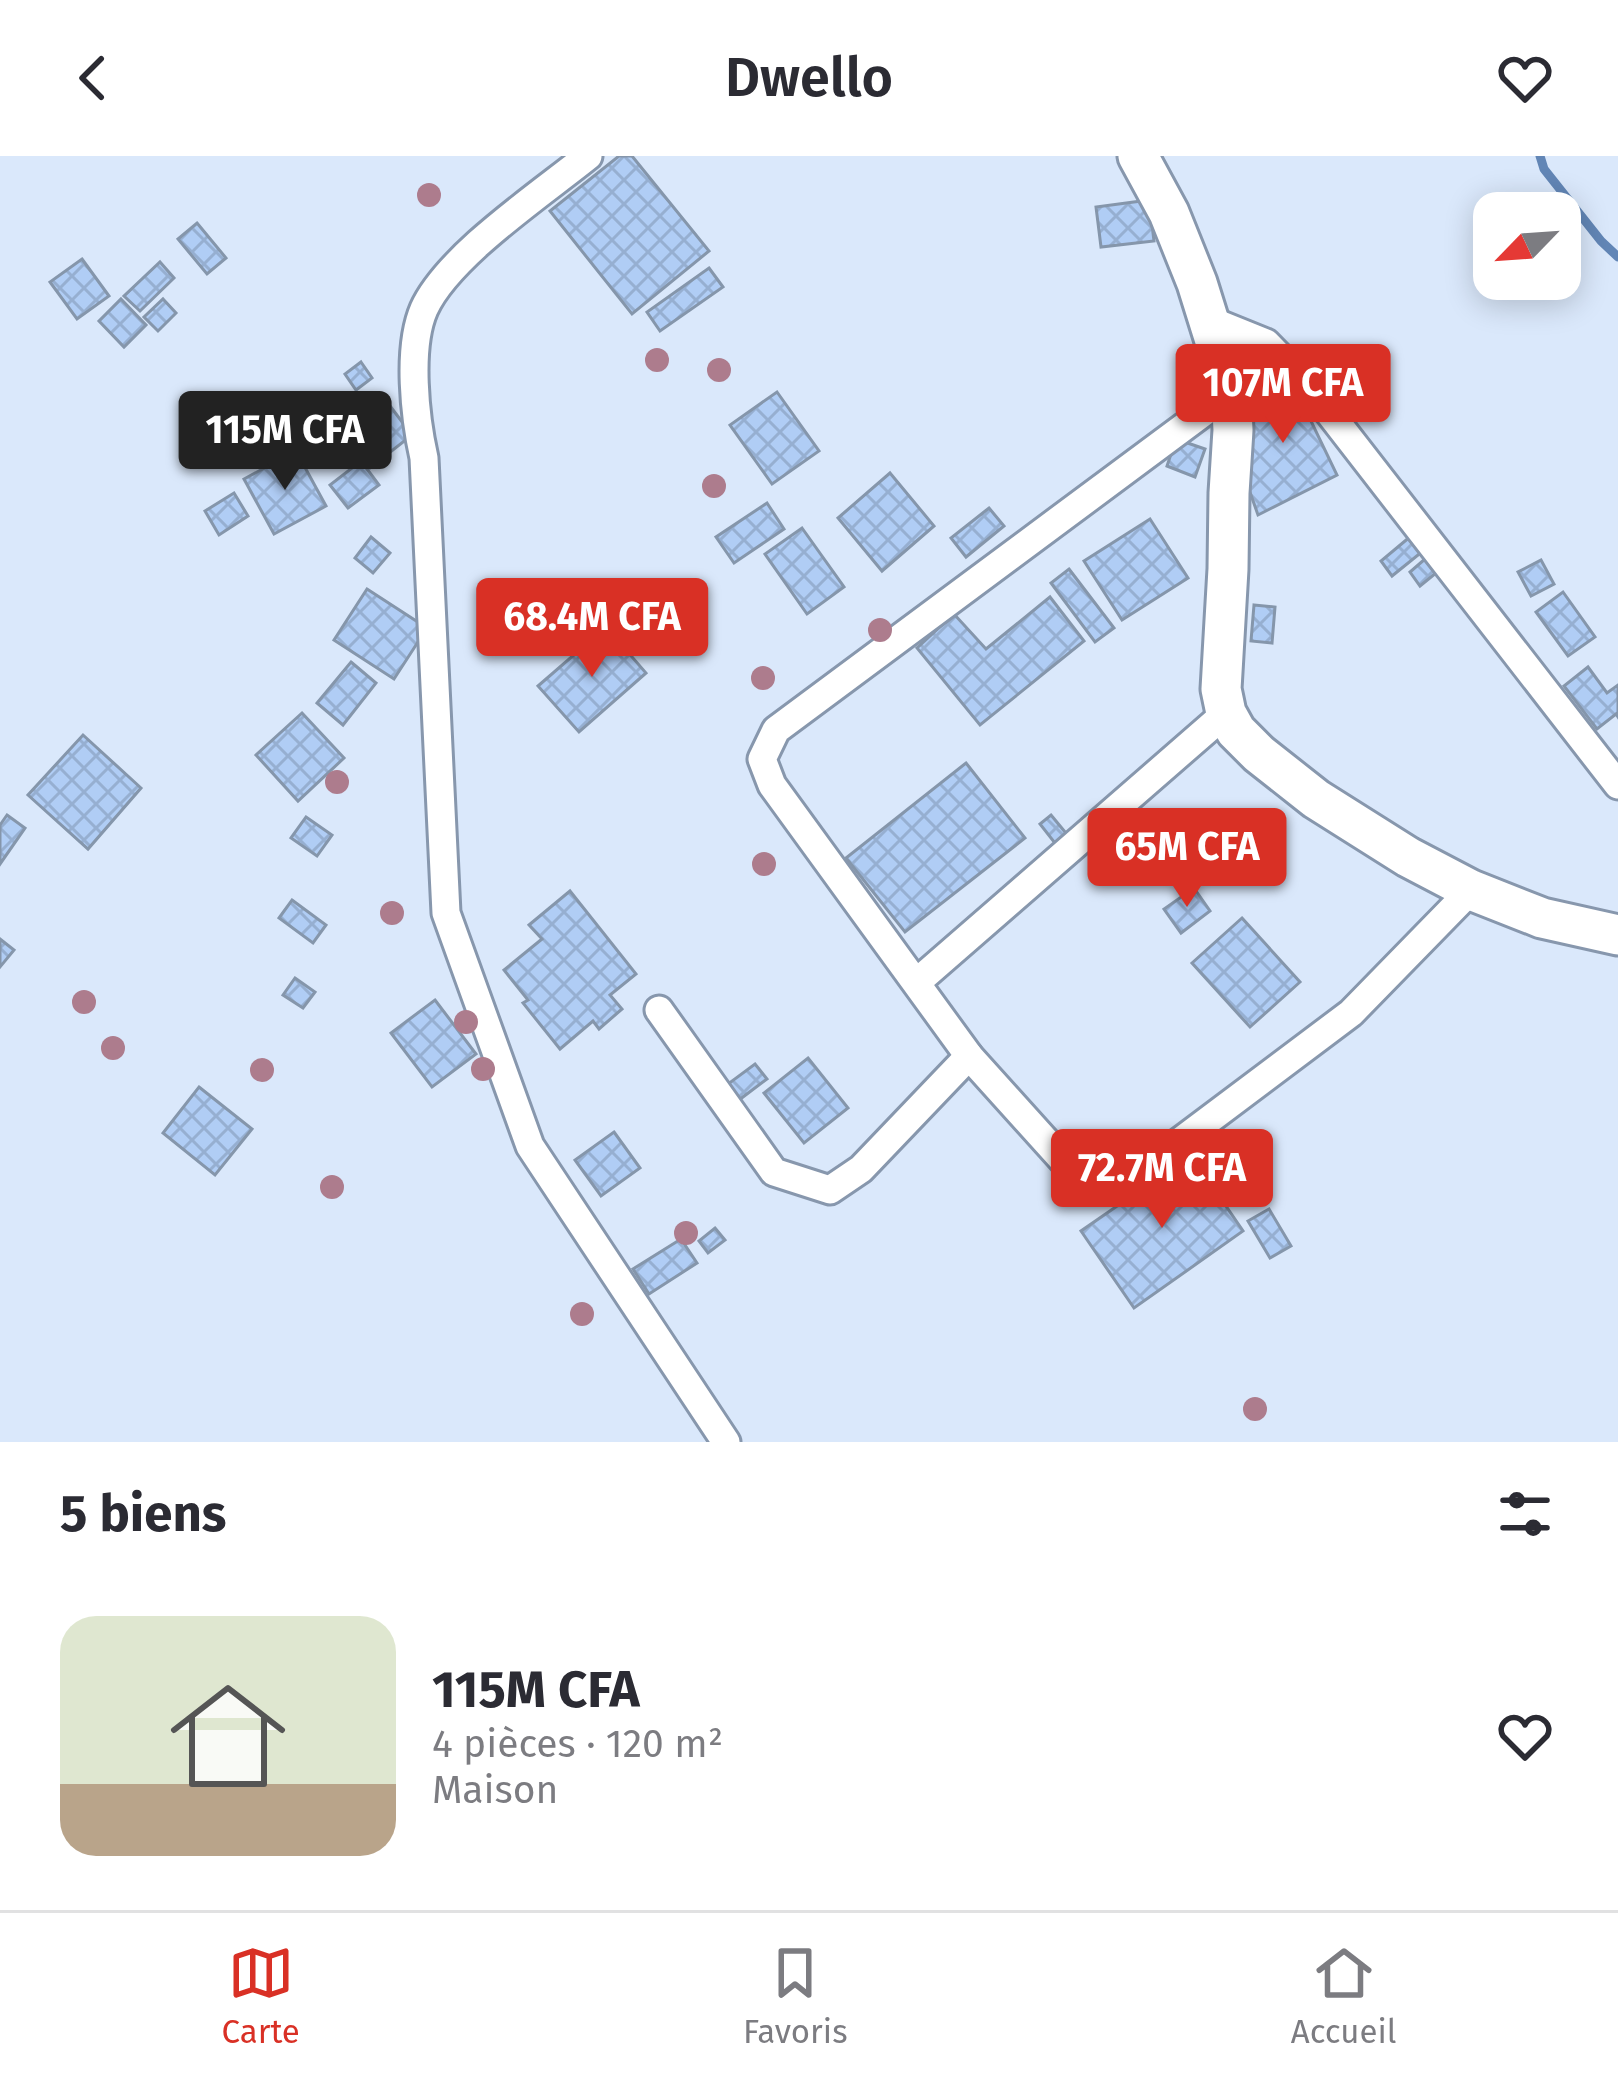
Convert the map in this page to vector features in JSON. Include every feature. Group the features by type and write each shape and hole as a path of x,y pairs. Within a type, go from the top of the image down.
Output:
{"street":[{"path":"588,156 442,279 423,312 417,342 414,415 424,458 446,913 530,1146 726,1442"},
{"path":"1138,156 1169,213 1231,392 1221,689 1236,731 1316,799 1408,857 1471,890 1542,918 1618,935"},
{"path":"1209,320 1265,343 1310,388 1618,785"},
{"path":"1231,392 776,730 763,759 772,785 969,1056 1070,1168 1091,1174 1120,1174 1166,1151 1351,1012 1471,890"},
{"path":"917,982 1226,713"},
{"path":"659,1010 774,1172 830,1190 861,1169 969,1056"}],"building":[{"path":"619,156 632,156 709,251 632,314 550,211"},
{"path":"1149,200 1154,241 1101,247 1096,207"},
{"path":"197,223 226,258 207,274 178,239"},
{"path":"82,259 109,296 77,319 50,282"},
{"path":"160,262 174,278 140,311 124,296"},
{"path":"709,268 723,287 660,331 647,312"},
{"path":"121,299 146,325 124,347 99,321"},
{"path":"163,299 176,313 158,331 144,317"},
{"path":"361,362 372,378 356,390 345,374"},
{"path":"1284,365 1337,475 1258,515 1244,475 1253,419 1250,392"},
{"path":"777,392 819,451 772,484 730,425"},
{"path":"381,394 412,435 370,468 338,427"},
{"path":"1176,439 1205,449 1195,477 1167,466"},
{"path":"296,451 326,506 274,534 244,479"},
{"path":"361,461 379,485 348,508 330,485"},
{"path":"890,473 934,526 882,571 838,518"},
{"path":"234,493 248,516 219,535 205,511"},
{"path":"767,503 784,529 734,563 716,537"},
{"path":"989,508 1004,526 966,557 951,538"},
{"path":"1150,519 1188,578 1122,620 1084,561"},
{"path":"802,528 844,587 807,614 765,554"},
{"path":"1411,536 1423,551 1392,576 1381,561"},
{"path":"371,537 390,553 373,573 355,558"},
{"path":"1425,559 1436,573 1420,586 1410,572"},
{"path":"1541,560 1554,584 1531,596 1518,572"},
{"path":"1069,569 1114,628 1095,642 1051,583"},
{"path":"367,589 427,628 394,679 334,640"},
{"path":"1563,592 1595,637 1568,656 1536,612"},
{"path":"1050,597 1084,641 980,725 917,648 954,614 986,649"},
{"path":"1254,605 1275,607 1272,643 1251,641"},
{"path":"606,627 646,673 579,732 538,686"},
{"path":"351,662 376,683 343,725 317,703"},
{"path":"1588,667 1607,693 1618,685 1618,717 1597,729 1564,686"},
{"path":"302,713 344,758 298,801 256,755"},
{"path":"83,735 141,788 88,849 28,795"},
{"path":"966,763 1025,838 905,932 846,858"},
{"path":"7,815 25,828 0,864 0,825"},
{"path":"1051,815 1070,838 1058,847 1040,824"},
{"path":"306,817 332,835 317,856 291,838"},
{"path":"1194,888 1210,911 1181,933 1164,909"},
{"path":"570,891 636,974 610,995 622,1009 599,1029 593,1021 560,1049 504,970 542,939 529,925"},
{"path":"292,900 326,925 313,943 279,918"},
{"path":"1242,918 1300,982 1250,1027 1192,963"},
{"path":"0,939 14,950 0,967"},
{"path":"295,978 315,992 303,1008 283,995"},
{"path":"435,1000 476,1054 432,1087 391,1033"},
{"path":"808,1058 848,1108 804,1143 764,1093"},
{"path":"755,1064 767,1079 739,1100 728,1084"},
{"path":"199,1087 252,1129 215,1175 163,1133"},
{"path":"614,1132 640,1168 601,1196 575,1160"},
{"path":"1191,1155 1243,1231 1134,1308 1081,1231"},
{"path":"1269,1209 1291,1246 1270,1258 1248,1221"},
{"path":"715,1228 725,1240 708,1253 699,1241"},
{"path":"681,1239 697,1263 649,1294 633,1269"}],"waterway":[{"path":"1540,156 1544,169 1618,257"}]}
